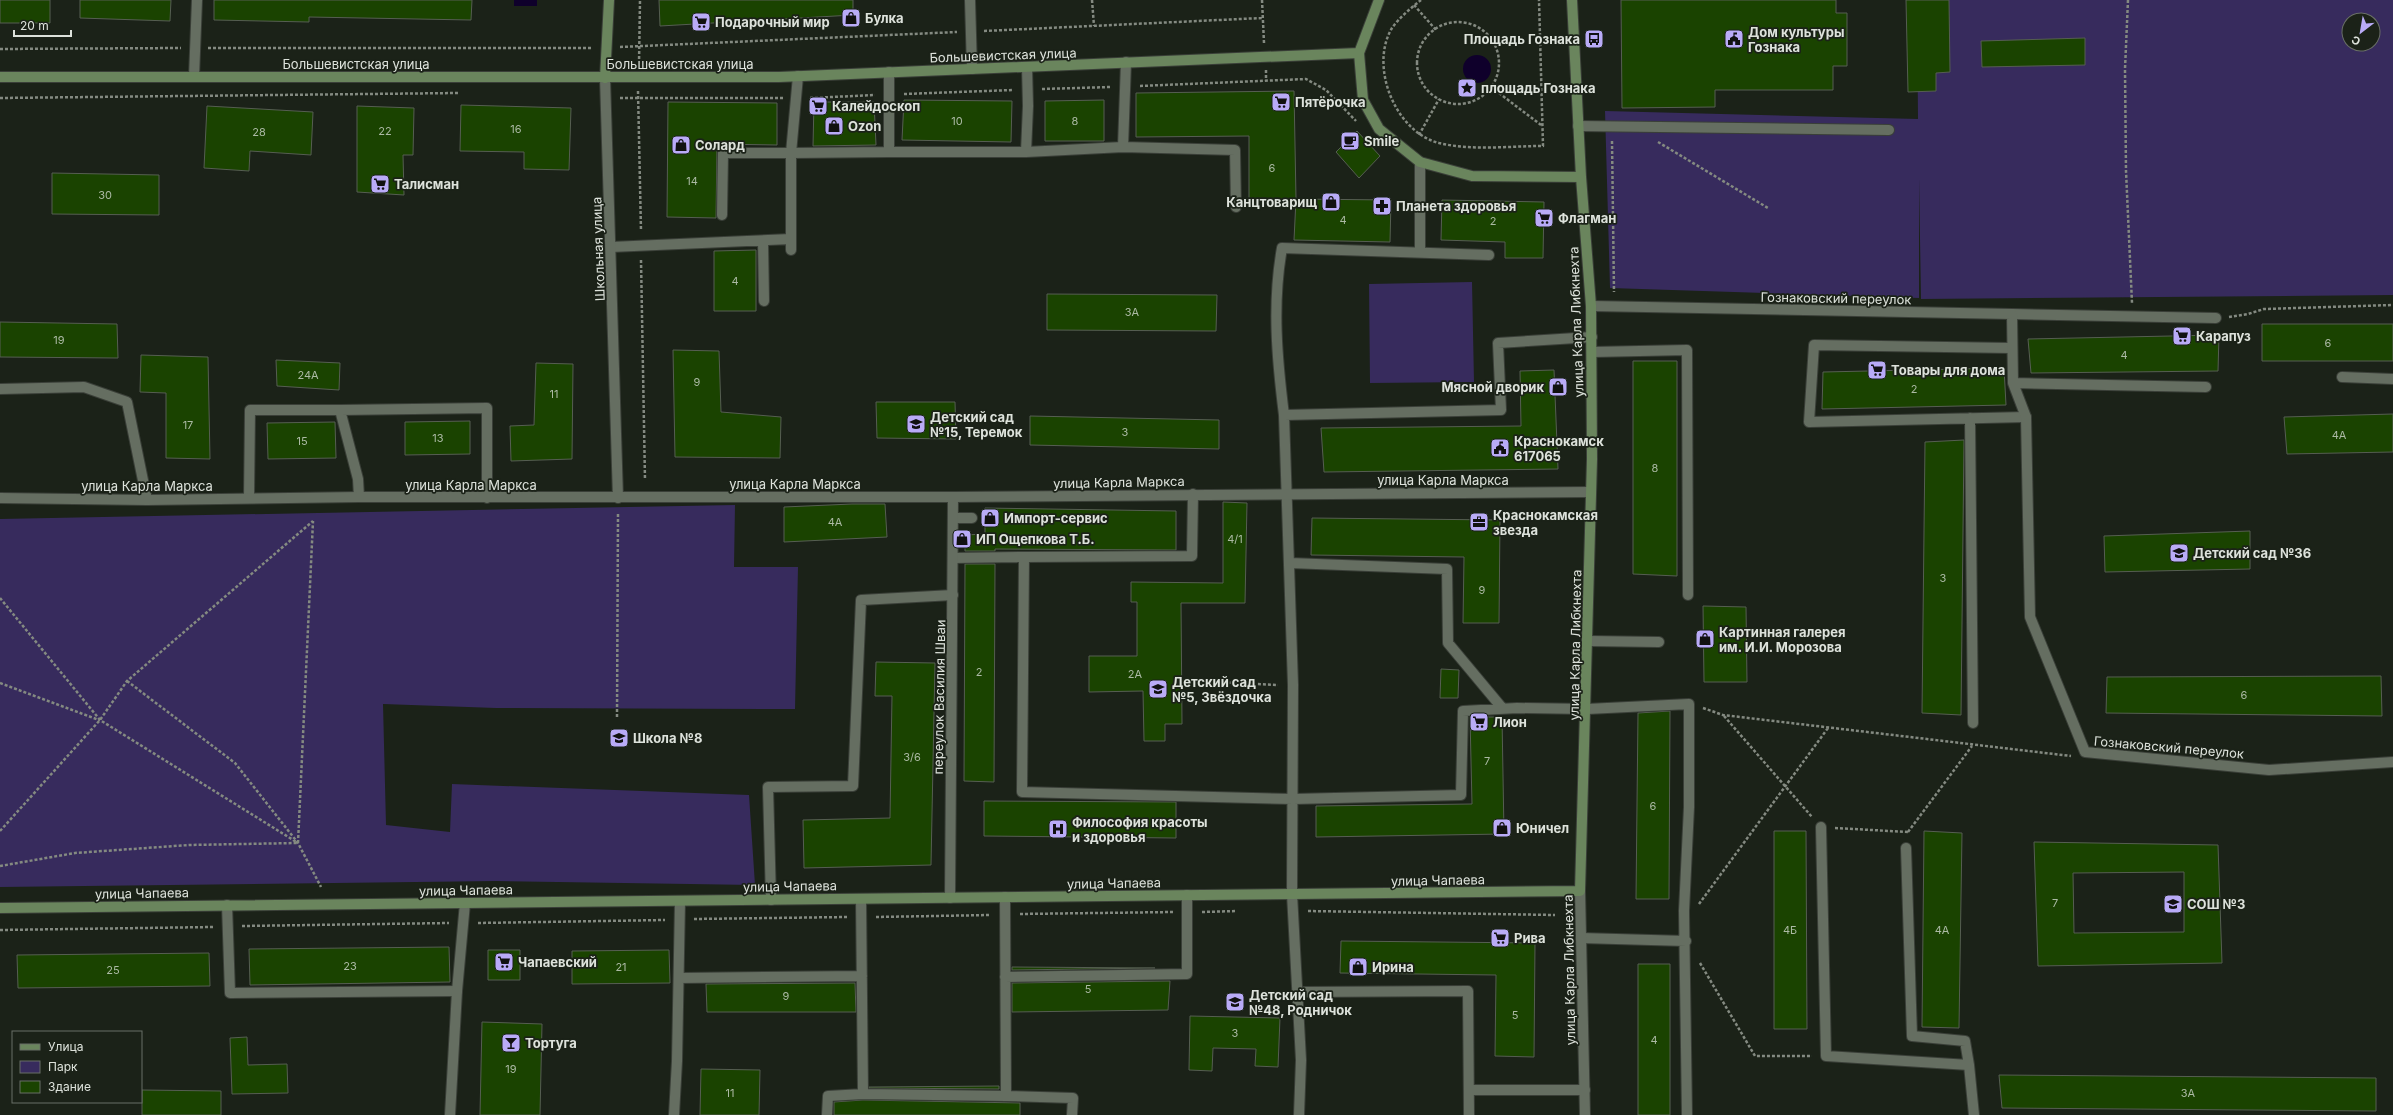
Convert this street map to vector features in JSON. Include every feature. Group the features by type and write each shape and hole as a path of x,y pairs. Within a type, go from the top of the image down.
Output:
{"street":[{"path":"194,77 197,0"},
{"name":"Школьная улица","path":"609,0 605,78 618,498"},
{"path":"970,0 972,69"},
{"path":"1379,0 1359,53 1363,100 1379,128 1420,162 1472,176 1581,177"},
{"name":"улица Карла Либкнехта","path":"1572,0 1581,177 1592,337 1592,459 1590,492 1589,641 1580,891 1585,1115"},
{"name":"Большевистская улица","path":"0,77 638,78 798,76 1359,53"},
{"path":"1123,146 1126,62"},
{"path":"1026,67 1026,152"},
{"path":"889,72 889,152"},
{"path":"791,250 791,153 798,76"},
{"path":"1578,126 1889,130"},
{"path":"722,215 723,153 1026,152 1123,146 1235,150 1236,207"},
{"path":"1420,162 1420,252"},
{"path":"611,247 791,240"},
{"path":"763,241 764,301"},
{"path":"1299,1115 1301,1060 1292,894 1293,685 1288,493 1284,415 1275,309 1276,280 1282,248 1489,255"},
{"name":"Гознаковский переулок","path":"1591,306 2012,314 2011,348 2013,383 2026,417 2030,617 2086,752 2269,770 2393,762"},
{"path":"2012,314 2216,318"},
{"path":"1284,415 1501,410 1498,343 1592,337"},
{"path":"2011,348 1814,345 1809,422 2026,417"},
{"path":"1592,352 1687,350 1688,595"},
{"path":"2342,377 2393,379"},
{"path":"2013,383 2206,386"},
{"path":"0,389 84,387 127,402 147,500"},
{"path":"249,498 250,410 487,408 487,498"},
{"path":"340,410 358,479 359,497"},
{"path":"1970,418 1973,724"},
{"name":"улица Карла Маркса","path":"0,498 147,500 359,497 953,497 1288,493 1590,492"},
{"path":"953,558 1024,556 1192,556 1192,494"},
{"name":"переулок Василия Шваи","path":"950,898 953,497"},
{"path":"953,518 972,518"},
{"path":"1024,556 1022,792 1293,799 1461,795 1463,711 1502,709 1587,709 1689,704 1685,924 1687,1115"},
{"path":"1290,564 1447,570 1448,643 1502,709"},
{"path":"772,900 768,787 853,786 861,600 953,594"},
{"path":"1589,641 1659,642"},
{"path":"1821,828 1826,1056 1969,1064"},
{"path":"1906,848 1912,1036 1965,1042 1969,1064 1974,1115"},
{"name":"улица Чапаева","path":"0,908 1580,891"},
{"path":"1005,977 1187,974 1187,895"},
{"path":"1005,897 1006,1096"},
{"path":"861,899 863,1094"},
{"path":"674,1115 678,1061 680,901"},
{"path":"450,1115 457,991 465,903"},
{"path":"227,905 230,993 457,991"},
{"path":"1581,938 1686,940"},
{"path":"679,978 862,976"},
{"path":"1297,992 1468,991 1469,1115"},
{"path":"1469,1090 1584,1090"},
{"path":"827,1115 828,1096 863,1094 1073,1098 1072,1115"}],"path":[{"path":"640,0 638,99 645,480"},
{"path":"1092,0 1094,26"},
{"path":"1262,0 1266,81"},
{"path":"1421,0 1414,5 1392,28 1384,54 1385,79 1393,101 1405,121 1419,135 1438,143 1468,147 1543,146 1539,0"},
{"path":"2128,0 2125,68 2126,171 2132,294 2131,316"},
{"path":"1414,5 1436,30"},
{"path":"0,49 607,48 1262,18"},
{"path":"1452,23 1466,23 1478,28 1489,37 1496,49 1498,62 1497,75 1491,87 1482,97 1469,103 1456,104 1431,95 1422,85 1417,65 1421,46 1428,35 1452,23"},
{"path":"606,98 796,98 1306,79 1326,90 1359,124"},
{"path":"1491,87 1542,126"},
{"path":"0,98 460,93"},
{"path":"1419,135 1439,99"},
{"path":"1612,127 1614,307"},
{"path":"1632,127 1768,208"},
{"path":"2216,318 2248,314 2264,309 2393,305"},
{"path":"617,717 618,498"},
{"path":"0,831 100,720 126,682 313,521 298,843"},
{"path":"0,598 100,720"},
{"path":"1193,681 1293,685"},
{"path":"126,682 235,763 298,843 321,887"},
{"path":"0,683 100,720 298,843"},
{"path":"1689,704 1723,715 1828,728 2079,757 2086,752"},
{"path":"1723,715 1821,828 1908,832 1972,745"},
{"path":"1685,924 1828,728"},
{"path":"0,866 90,852 189,845 298,843"},
{"path":"1293,910 1555,915"},
{"path":"0,930 1240,911"},
{"path":"1686,940 1755,1056 1826,1056"}],"green space":[{"path":"1917,0 2393,0 2393,295 1921,299 1919,178 1919,298 1610,288 1605,111 1918,119"},
{"path":"1472,282 1474,382 1370,383 1369,284"},
{"path":"735,505 734,567 798,567 795,709 496,708 383,704 386,825 450,832 452,784 749,795 755,885 496,881 0,887 0,519"}],"shaded area":[{"path":"514,0 537,0 537,6 514,6"},
{"path":"1477,55 1487,59 1491,69 1487,79 1477,83 1467,79 1463,69 1467,59"}],"building":[{"path":"0,0 50,0 50,23 0,23"},
{"path":"80,0 171,0 170,21 80,18"},
{"path":"214,0 472,0 471,20 309,17 309,22 214,20"},
{"path":"659,0 853,0 853,15 660,26"},
{"name":"Дом культуры Гознака","path":"1621,0 1836,0 1836,13 1847,13 1847,66 1833,66 1833,90 1715,90 1715,107 1622,108"},
{"path":"1906,0 1949,0 1950,72 1936,73 1936,91 1908,92"},
{"path":"2085,38 2085,65 1982,67 1981,41"},
{"path":"1294,91 1296,199 1249,200 1249,136 1136,137 1136,93"},
{"path":"904,100 1012,101 1011,142 902,140"},
{"path":"1104,100 1104,141 1045,141 1045,101"},
{"path":"668,102 777,103 777,145 717,144 716,218 667,217"},
{"path":"814,102 874,102 876,145 813,146"},
{"path":"461,105 571,108 569,170 524,169 524,152 460,151"},
{"path":"207,106 313,112 311,155 250,151 249,171 204,168"},
{"path":"357,106 414,108 413,155 403,155 404,195 357,192"},
{"path":"1357,131 1380,156 1359,178 1336,152"},
{"path":"52,173 159,175 159,215 52,214"},
{"path":"1296,199 1391,200 1390,242 1294,240"},
{"path":"1442,200 1544,202 1543,258 1505,258 1505,242 1441,240"},
{"path":"756,250 756,311 714,311 714,251"},
{"path":"1047,294 1217,295 1216,331 1047,330"},
{"path":"0,322 117,324 118,358 0,357"},
{"path":"2262,324 2393,324 2393,361 2262,361"},
{"path":"2219,335 2218,371 2031,373 2028,339"},
{"path":"673,350 719,351 721,412 781,417 780,458 675,457"},
{"path":"141,355 208,357 210,459 166,458 166,393 140,392"},
{"path":"276,360 340,363 339,390 277,386"},
{"path":"1633,361 1677,361 1677,576 1633,574"},
{"path":"536,363 573,364 572,459 511,461 510,426 534,425"},
{"path":"2004,368 2006,405 1822,409 1823,372"},
{"path":"1554,370 1558,469 1324,472 1321,428 1521,426 1520,371"},
{"path":"876,402 955,402 956,439 877,438"},
{"path":"2393,414 2393,452 2287,454 2284,417"},
{"path":"1030,416 1219,420 1219,449 1030,445"},
{"path":"470,421 470,454 405,455 405,422"},
{"path":"335,422 336,458 268,459 267,423"},
{"path":"1964,440 1961,715 1922,713 1925,442"},
{"path":"1223,502 1247,503 1245,603 1181,603 1182,724 1165,724 1165,741 1144,741 1143,691 1089,692 1089,656 1137,656 1137,602 1131,602 1131,582 1223,583"},
{"path":"885,504 887,537 784,542 784,507"},
{"path":"985,508 1176,511 1176,550 995,549 995,551 965,551 965,535 985,534"},
{"path":"1312,518 1500,520 1499,623 1463,623 1464,557 1311,555"},
{"path":"2250,531 2250,569 2105,572 2104,536"},
{"path":"965,564 995,564 994,782 964,781"},
{"path":"1703,606 1746,607 1747,682 1704,682"},
{"path":"876,662 935,663 931,865 804,868 803,820 890,818 892,696 875,696"},
{"path":"1441,669 1459,670 1458,698 1440,698"},
{"path":"2381,676 2382,716 2106,713 2107,677"},
{"path":"1670,711 1669,899 1636,899 1638,713"},
{"path":"1470,717 1502,717 1504,834 1316,837 1316,806 1472,804"},
{"path":"984,801 1176,802 1176,838 984,836"},
{"path":"1774,831 1806,831 1807,1029 1774,1029"},
{"path":"1924,831 1962,833 1959,1028 1922,1027"},
{"path":"2034,842 2218,845 2222,963 2038,966","holes":["2184,872 2184,932 2074,933 2073,873"]},
{"path":"1341,941 1535,943 1534,1057 1495,1056 1496,975 1340,973"},
{"path":"449,947 450,982 250,985 249,949"},
{"path":"488,950 520,950 520,980 488,980"},
{"path":"669,950 670,983 572,984 572,951"},
{"path":"209,953 210,986 18,988 17,955"},
{"path":"1638,964 1670,964 1670,1115 1638,1115"},
{"path":"1012,967 1155,968 1012,970"},
{"path":"1170,981 1168,1010 1012,1012 1012,983"},
{"path":"855,983 856,1012 707,1012 706,984"},
{"path":"1190,1016 1280,1018 1278,1067 1255,1066 1256,1049 1213,1048 1212,1071 1189,1070"},
{"path":"482,1022 542,1024 540,1115 480,1115"},
{"path":"247,1037 248,1065 287,1064 288,1093 232,1094 230,1038"},
{"path":"701,1069 760,1070 759,1115 700,1115"},
{"path":"1999,1075 2376,1078 2376,1111 2002,1108"},
{"path":"999,1086 999,1089 869,1088 869,1087"},
{"path":"142,1090 221,1091 221,1115 142,1115"},
{"path":"863,1100 1020,1103 1020,1115 834,1115 834,1102"}],"place":[{"name":"Булка","path":"851,18"},
{"name":"Подарочный мир","path":"701,22"},
{"name":"Площадь Гознака","path":"1594,39"},
{"name":"Дом культуры Гознака","path":"1734,39"},
{"name":"площадь Гознака","path":"1467,88"},
{"name":"Пятёрочка","path":"1281,102"},
{"name":"Калейдоскоп","path":"818,106"},
{"name":"Ozon","path":"834,126"},
{"name":"Smile","path":"1350,141"},
{"name":"Солард","path":"681,145"},
{"name":"Талисман","path":"380,184"},
{"name":"Канцтоварищ","path":"1331,202"},
{"name":"Планета здоровья","path":"1382,206"},
{"name":"Флагман","path":"1544,218"},
{"name":"Карапуз","path":"2182,336"},
{"name":"Товары для дома","path":"1877,370"},
{"name":"Мясной дворик","path":"1558,387"},
{"name":"Детский сад №15, Теремок","path":"916,424"},
{"name":"Краснокамск 617065","path":"1500,448"},
{"name":"Импорт-сервис","path":"990,518"},
{"name":"Краснокамская звезда","path":"1479,522"},
{"name":"ИП Ощепкова Т.Б.","path":"962,539"},
{"name":"Детский сад №36","path":"2179,553"},
{"name":"Картинная галерея им. И.И. Морозова","path":"1705,639"},
{"name":"Детский сад №5, Звёздочка","path":"1158,689"},
{"name":"Лион","path":"1479,722"},
{"name":"Школа №8","path":"619,738"},
{"name":"Юничел","path":"1502,828"},
{"name":"Философия красоты и здоровья","path":"1058,829"},
{"name":"СОШ №3","path":"2173,904"},
{"name":"Рива","path":"1500,938"},
{"name":"Чапаевский","path":"504,962"},
{"name":"Ирина","path":"1358,967"},
{"name":"Детский сад №48, Родничок","path":"1235,1002"},
{"name":"Тортуга","path":"511,1043"}]}
